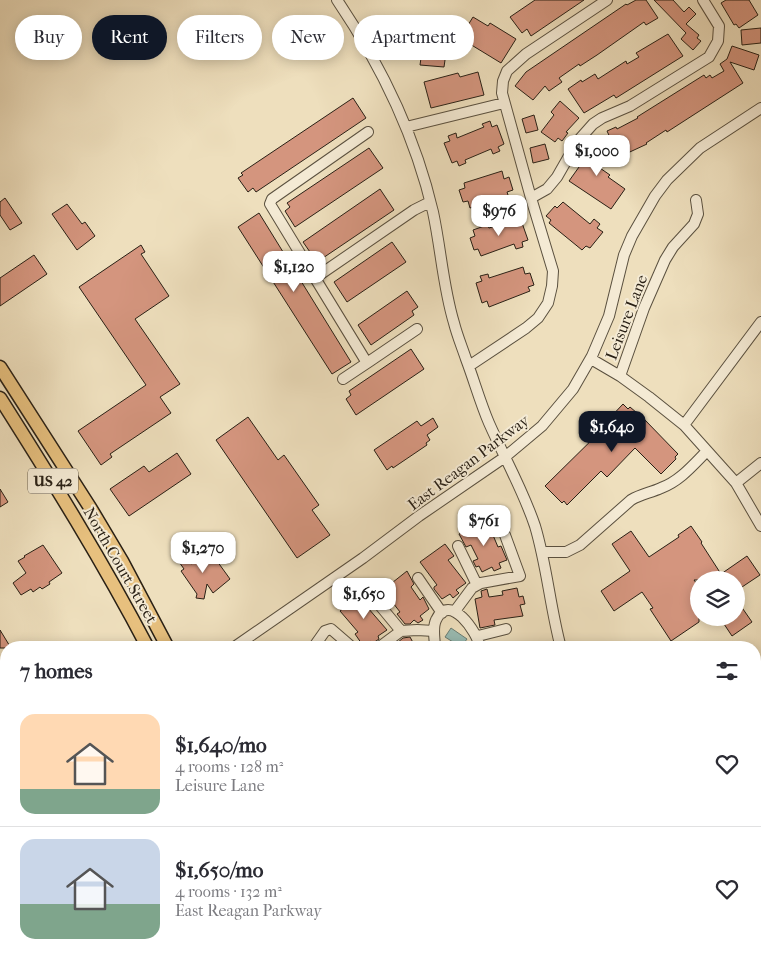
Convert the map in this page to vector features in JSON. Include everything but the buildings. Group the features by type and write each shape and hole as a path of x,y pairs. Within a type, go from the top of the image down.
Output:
{"main road":[{"name":"North Court Street","path":"0,368 122,561 164,641"},
{"name":"North Court Street","path":"0,398 53,481 103,565 144,641"}],"street":[{"path":"337,0 366,44 405,123 419,160 430,202 454,324 476,391 526,500 542,552 551,606 560,641"},
{"path":"469,366 538,318 548,302 552,286 553,271 504,103 502,93 503,82 507,71 526,54 607,0"},
{"path":"531,198 547,189 577,142 593,124 630,106 709,56 718,40 719,26 704,0"},
{"path":"405,123 504,103"},
{"name":"East Reagan Parkway","path":"243,641 505,457 542,426 572,389 591,359 609,316 624,255 654,196 667,180 700,148 761,108"},
{"path":"367,363 270,204 272,199 368,132"},
{"name":"Leisure Lane","path":"696,200 698,214 694,224 665,260 647,300 620,376 684,425 736,483 761,526"},
{"path":"315,278 414,210 430,202"},
{"path":"684,425 761,322"},
{"path":"343,379 417,329"},
{"path":"591,359 620,376"},
{"path":"542,552 566,552 580,545 631,500 662,488 683,475 707,451"},
{"path":"736,483 761,464"},
{"path":"455,611 472,588 477,585 520,576 505,535"},
{"path":"458,546 477,585"},
{"path":"418,578 442,612"},
{"path":"377,602 401,631"},
{"path":"435,641 434,631 436,619 442,612 448,610 455,611 462,616 478,636 479,641"},
{"path":"318,641 326,630 331,628 346,641"},
{"path":"478,636 506,629"},
{"path":"387,641 401,631 434,631"}],"water":[{"path":"451,628 467,639 466,641 451,641 445,637"}]}
